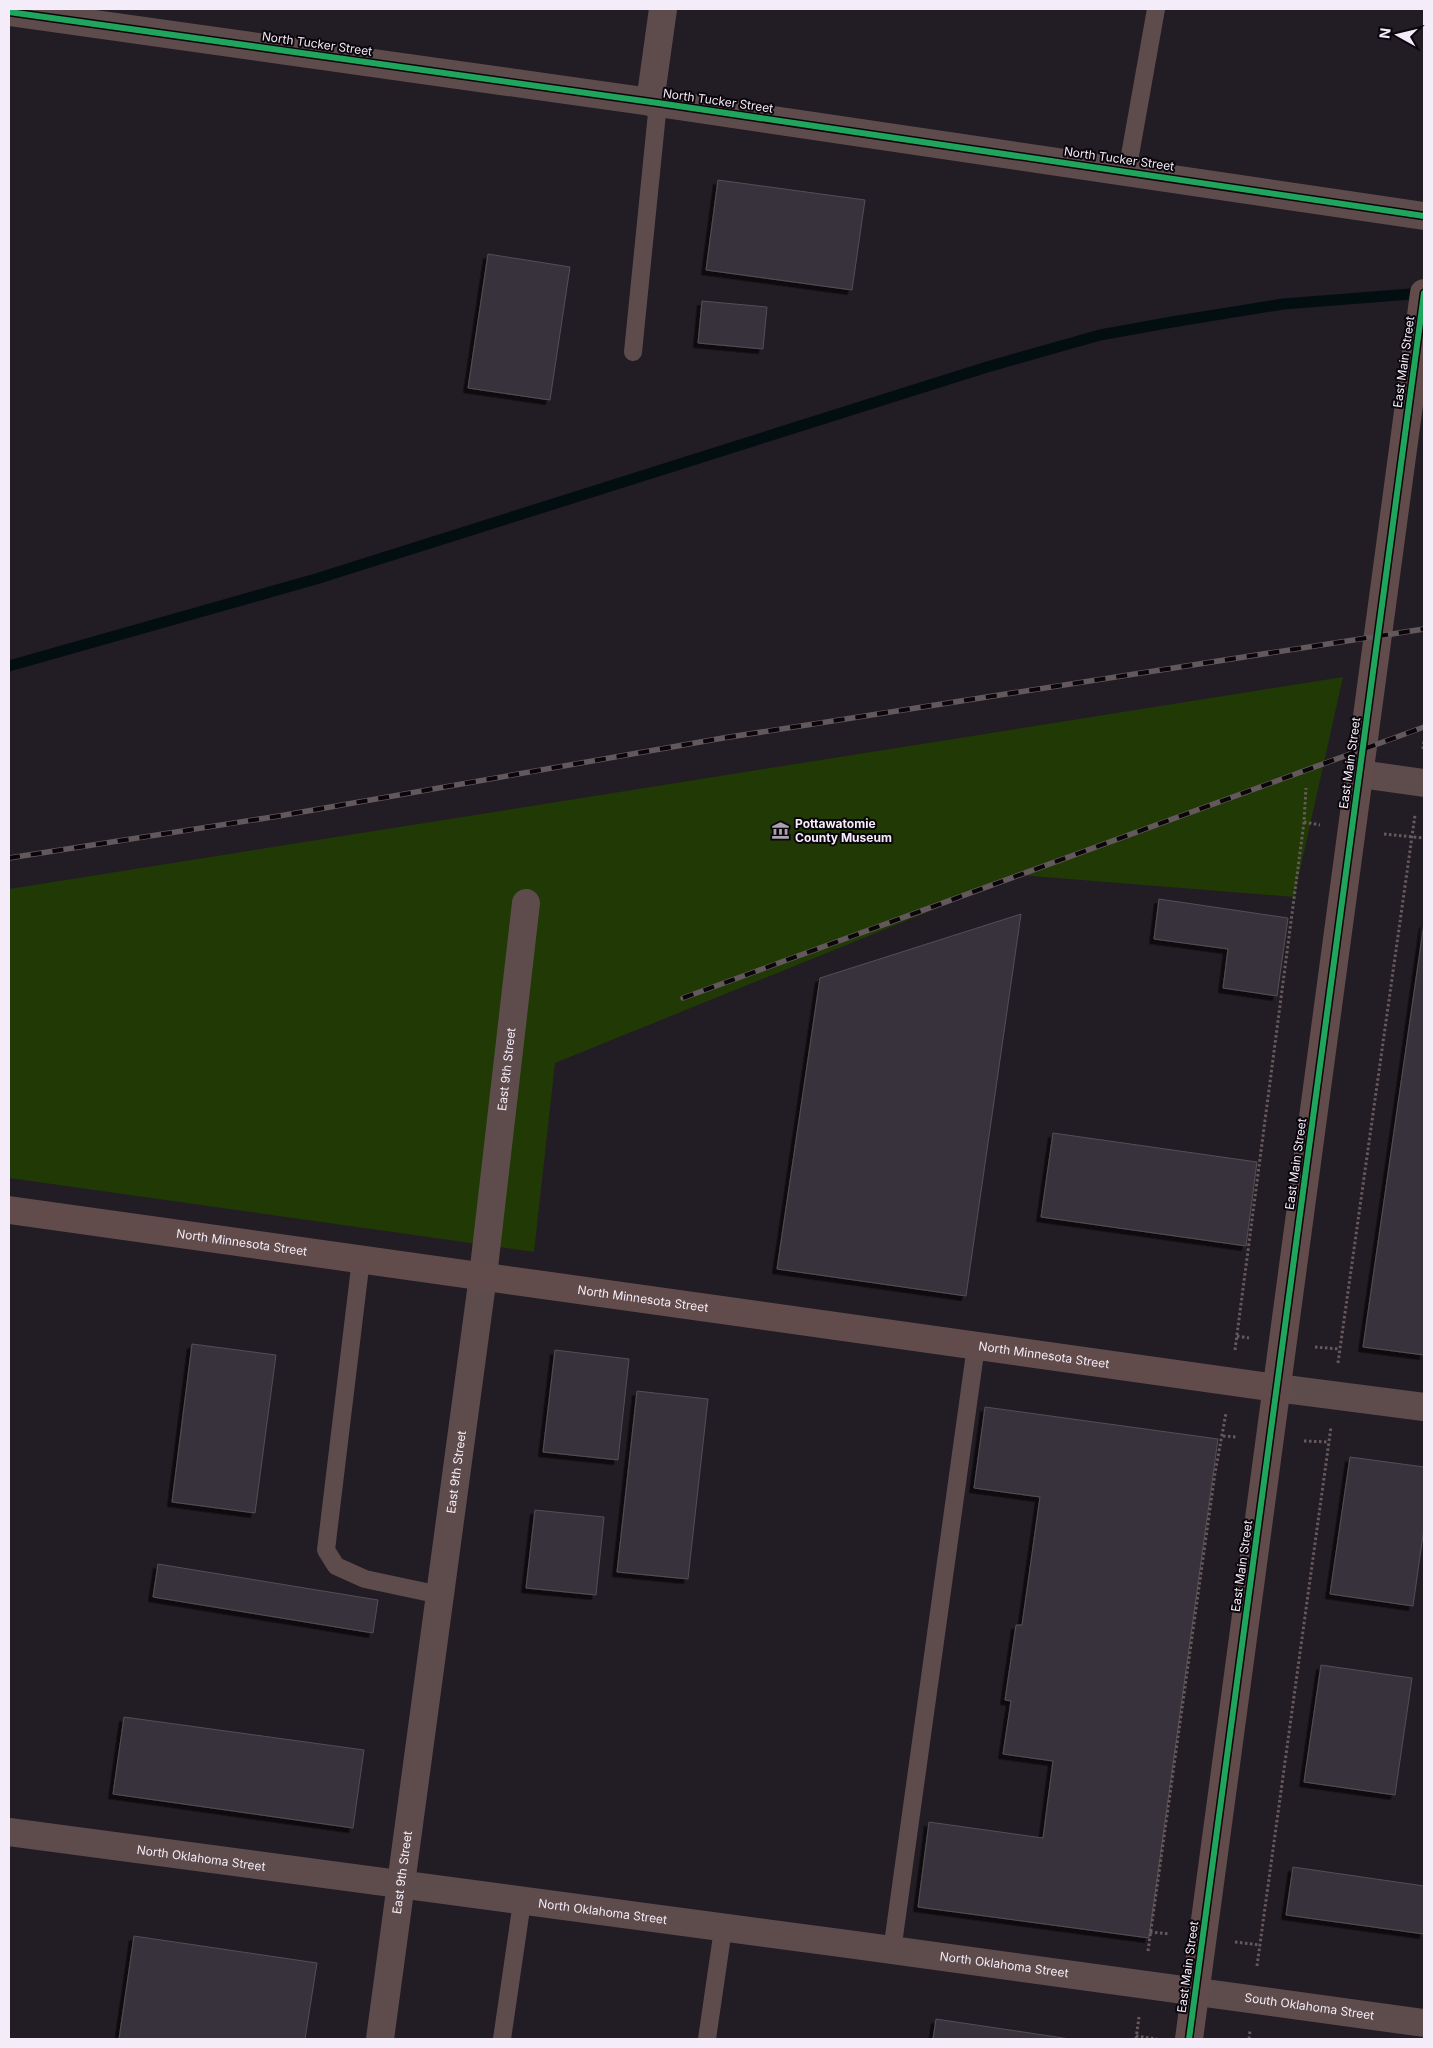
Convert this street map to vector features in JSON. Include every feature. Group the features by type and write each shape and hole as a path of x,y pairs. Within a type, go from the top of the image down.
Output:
{"street":[{"path":"654,103 663,9"},
{"name":"North Tucker Street","path":"9,12 654,103 1424,216"},
{"name":"East Main Street","path":"1189,2039 1424,293"},
{"path":"1360,774 1424,783"},
{"name":"East 9th Street","path":"380,2039 483,1276 526,904"},
{"name":"North Minnesota Street","path":"9,1210 1277,1388"},
{"path":"1277,1388 1424,1407"},
{"name":"North Oklahoma Street","path":"9,1832 400,1887 1196,1991"},
{"name":"South Oklahoma Street","path":"1196,1991 1424,2023"}],"lane":[{"path":"1127,172 1156,9"},
{"path":"634,352 654,103"},
{"path":"361,1259 326,1550 336,1566 365,1580 440,1595"},
{"path":"892,1951 976,1346"},
{"path":"502,2039 522,1902"},
{"path":"707,2039 723,1929"}],"path":[{"path":"1136,2036 1160,2039"}],"green space":[{"path":"1343,677 1294,897 1019,875 555,1063 534,1252 9,1178 9,889"}],"building":[{"path":"718,180 865,200 852,290 706,270"},
{"path":"488,254 570,267 550,400 468,388"},
{"path":"702,301 767,307 763,349 698,343"},
{"path":"1159,899 1288,918 1277,996 1223,988 1228,949 1154,939"},
{"path":"1021,914 966,1296 777,1269 820,978"},
{"path":"1424,923 1424,1355 1363,1347"},
{"path":"1053,1133 1257,1162 1246,1246 1041,1217"},
{"path":"192,1344 276,1355 255,1513 172,1502"},
{"path":"555,1350 629,1359 618,1460 543,1452"},
{"path":"637,1391 708,1399 688,1579 617,1572"},
{"path":"985,1407 1218,1439 1149,1938 918,1907 929,1822 1043,1838 1053,1761 1003,1754 1011,1701 1005,1700 1016,1625 1022,1625 1040,1497 974,1488"},
{"path":"1350,1457 1424,1467 1424,1528 1413,1606 1330,1594"},
{"path":"535,1510 604,1517 596,1595 526,1588"},
{"path":"158,1564 378,1600 373,1633 153,1597"},
{"path":"1321,1665 1412,1678 1395,1795 1304,1782"},
{"path":"124,1717 364,1750 353,1828 113,1794"},
{"path":"1293,1867 1424,1886 1424,1934 1286,1915"},
{"path":"134,1936 317,1963 305,2039 119,2039"},
{"path":"936,2019 1070,2039 933,2039"}],"waterway":[{"path":"9,666 316,579 987,367 1100,335 1283,304 1424,293"}],"railway":[{"path":"9,858 279,816 723,738 1424,629"},
{"path":"683,998 1424,727"}],"cycle path":[{"path":"9,12 658,103 1424,216"},
{"path":"1189,2039 1424,293"}],"place":[{"name":"Pottawatomie County Museum","path":"781,831"}]}
